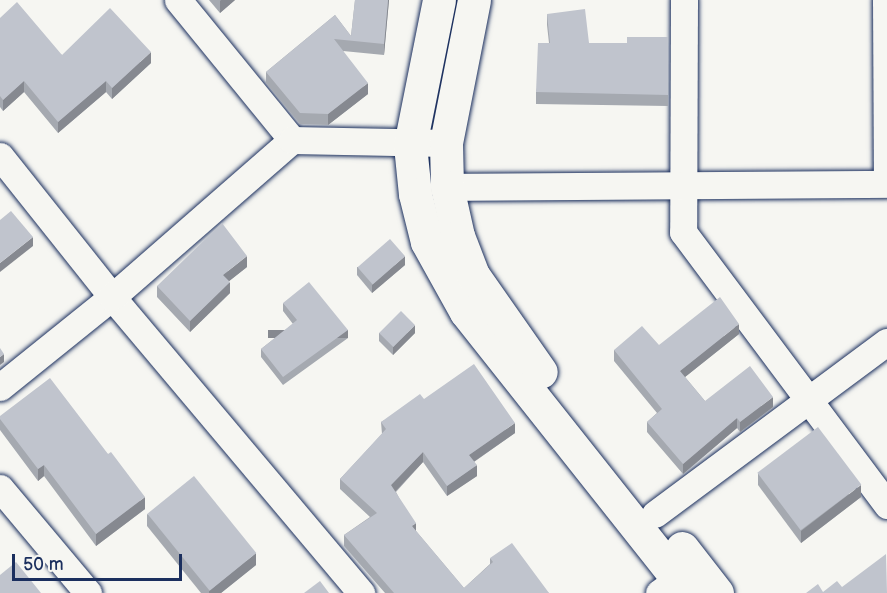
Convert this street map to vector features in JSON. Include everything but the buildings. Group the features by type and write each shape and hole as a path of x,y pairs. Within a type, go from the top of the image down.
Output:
{"main road":[{"path":"439,0 410,145 415,194 427,242 465,312 675,588"},
{"path":"474,0 446,143 447,187 458,236 473,275 522,347 717,593"}],"street":[{"path":"178,0 292,140"},
{"path":"684,0 683,232 887,505"},
{"path":"886,0 887,174"},
{"path":"0,387 112,297 292,140 410,145 446,143"},
{"path":"0,156 112,297 361,593"},
{"path":"447,187 887,184"},
{"path":"655,514 887,342"},
{"path":"0,488 88,593"}]}
